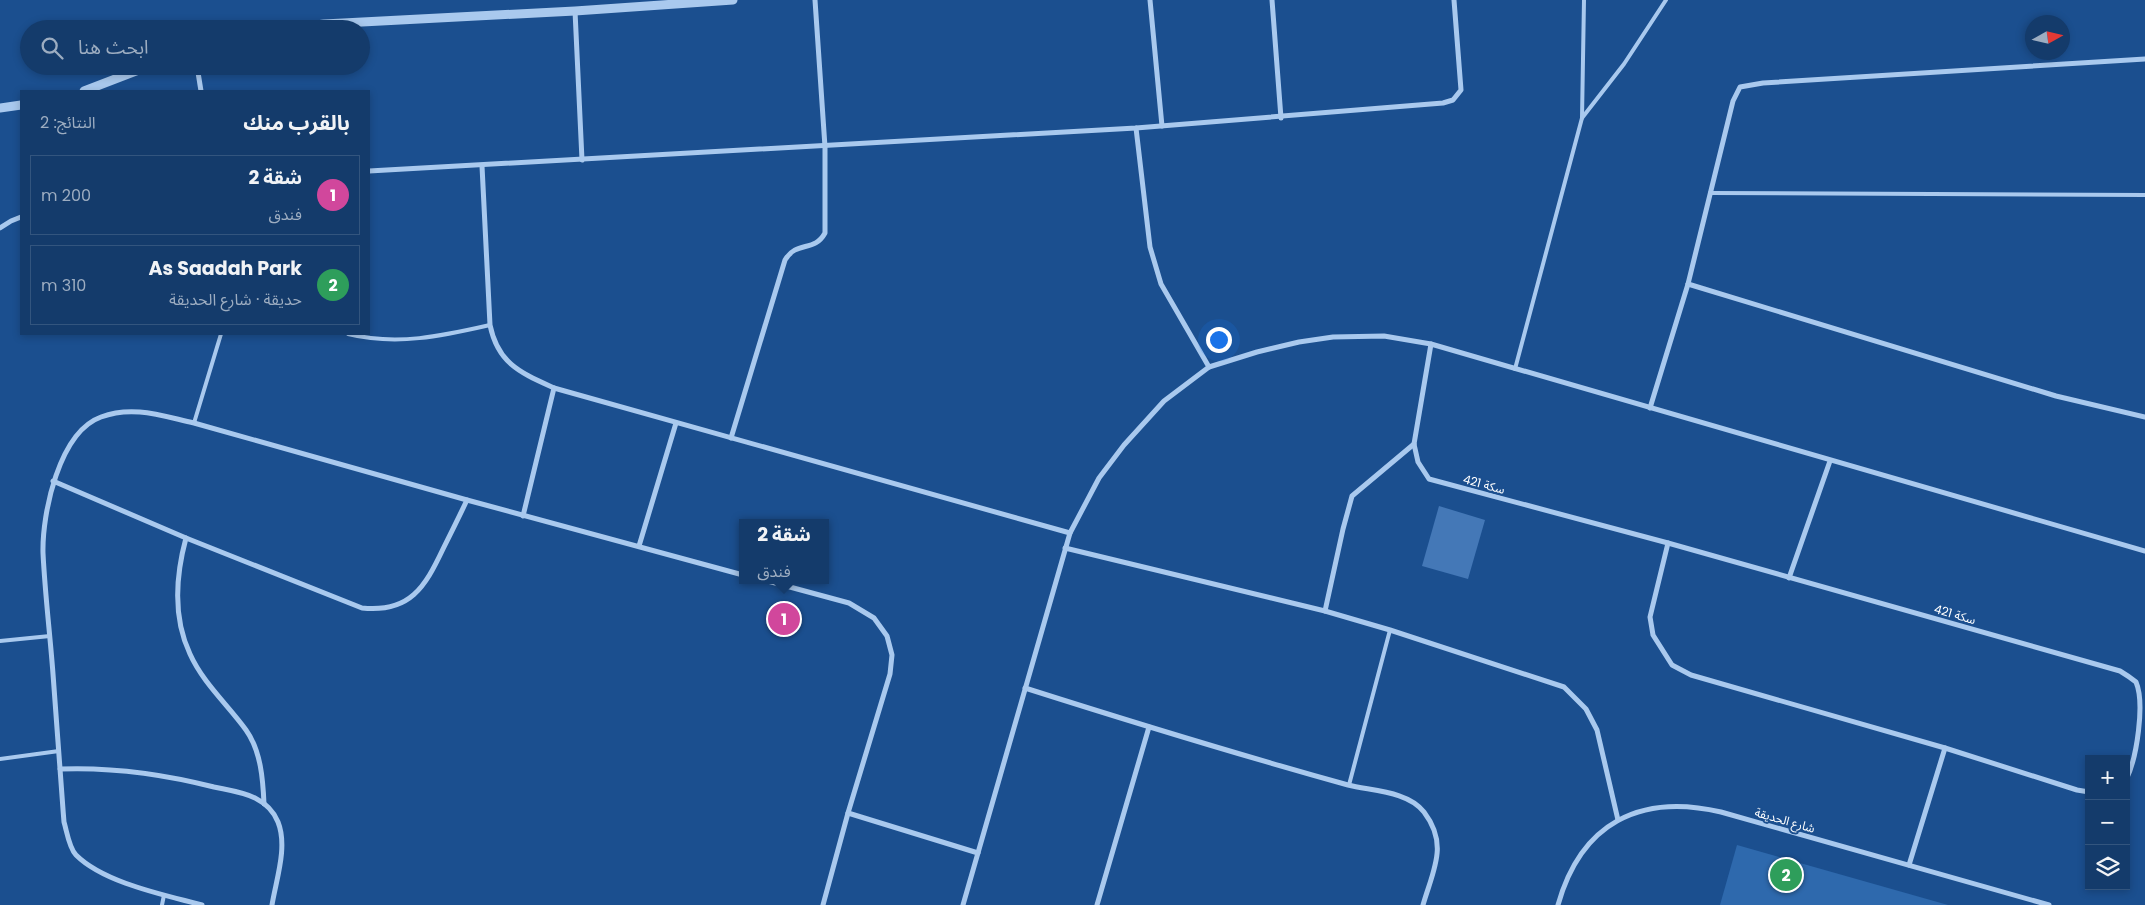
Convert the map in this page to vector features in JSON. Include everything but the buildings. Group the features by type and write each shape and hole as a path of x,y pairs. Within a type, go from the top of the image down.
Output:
{"street":[{"path":"370,22 575,11 733,0"},
{"path":"731,438 785,260 790,251 799,246 812,246 820,241 825,233 825,147 815,0"},
{"path":"1150,0 1162,126"},
{"path":"1272,0 1281,118"},
{"path":"370,171 825,147 1136,128 1281,118 1443,103 1453,100 1461,90 1454,0"},
{"path":"575,11 582,160"},
{"path":"1650,408 1688,284 1733,101 1740,87 1763,83 2145,59"},
{"path":"87,90 126,75"},
{"path":"198,75 201,90"},
{"path":"0,108 20,106"},
{"path":"1136,128 1150,247 1161,284 1210,368"},
{"path":"482,166 490,325 494,342 505,360 522,374 554,388 1070,533"},
{"path":"0,228 20,217"},
{"path":"1688,284 2056,396 2145,417"},
{"path":"964,905 1070,533 1099,478 1124,445 1164,401 1210,368 1265,350 1333,337 1384,336 1431,344 2145,551"},
{"name":"سكة 421","path":"1431,344 1414,444 1418,462 1429,478 1668,543 2120,671 2136,683 2143,699 2145,717 2130,767"},
{"path":"523,516 554,388"},
{"path":"202,905 164,895 114,878 75,854 64,822 43,551 53,481 66,450 81,429 99,417 124,411 148,412 194,423 523,516 739,573"},
{"path":"639,546 676,422"},
{"path":"1325,611 1352,496 1414,444"},
{"path":"1788,578 1830,461"},
{"path":"53,481 186,538 362,608 382,608 400,604 424,586 467,500"},
{"path":"186,538 178,576 180,616 184,635 190,654 247,732 259,761 264,804"},
{"path":"1668,543 1650,617 1653,635 1672,666 1691,675 1945,748 2085,791"},
{"path":"1066,548 1325,611 1390,630 1564,687 1586,709 1597,730 1618,820"},
{"path":"779,584 849,603 874,618 887,636 892,655 890,674 848,813 823,905"},
{"path":"1025,688 1149,727 1349,785 1412,800 1423,811 1436,830 1438,851 1422,905"},
{"path":"1097,905 1149,727"},
{"path":"1908,865 1945,748"},
{"path":"60,770 106,768 152,773 245,794 264,804 277,820 282,841 272,905"},
{"name":"شارع الحديقة","path":"1558,905 1575,862 1585,849 1618,820 1628,814 1668,806 1695,806 2049,905"},
{"path":"848,813 978,853"}],"lane":[{"path":"1515,369 1582,118 1584,0"},
{"path":"1582,118 1624,64 1666,0"},
{"path":"1710,193 2145,195"},
{"path":"353,335 380,340 409,340 490,325"},
{"path":"194,423 221,335"},
{"path":"1349,785 1390,630"},
{"path":"0,641 50,636"},
{"path":"0,759 59,751"},
{"path":"162,905 164,895"}],"shaded area":[{"path":"1737,845 1948,905 1720,905"}],"place":[{"name":"شقة 2","path":"784,619"},
{"name":"As Saadah Park","path":"1786,875"}]}
